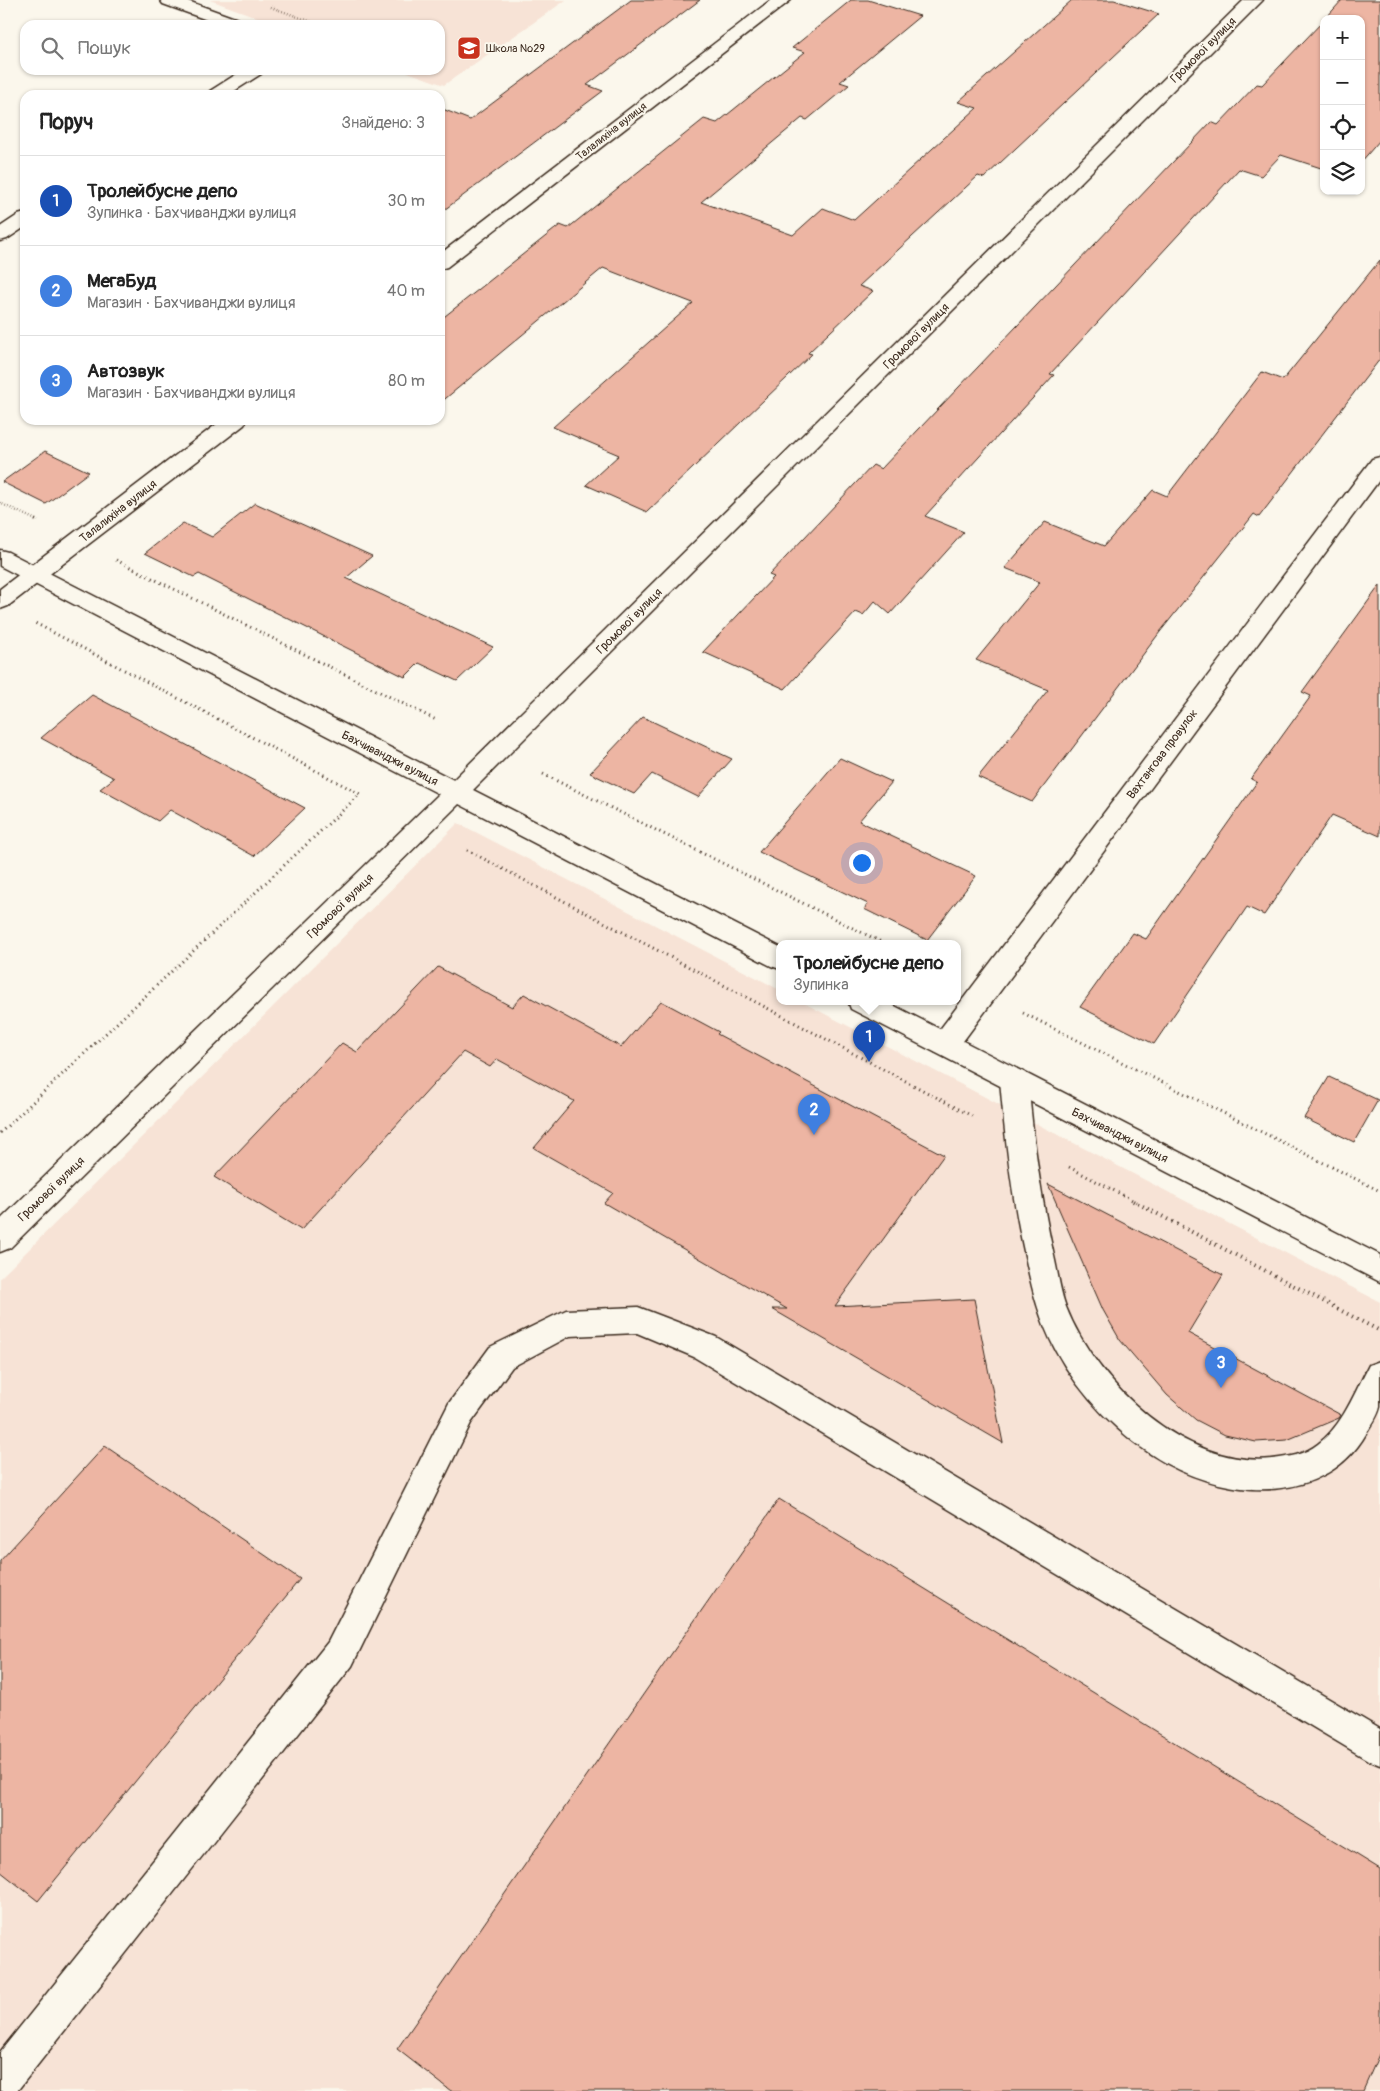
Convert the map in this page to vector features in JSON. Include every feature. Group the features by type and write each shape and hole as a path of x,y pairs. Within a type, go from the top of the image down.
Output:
{"street":[{"path":"169,0 224,20"},
{"name":"Талалихіна вулиця","path":"445,259 782,0"},
{"name":"Громової вулиця","path":"0,1239 456,792 1254,0"},
{"path":"224,90 247,75"},
{"path":"0,235 20,222"},
{"name":"Талалихіна вулиця","path":"0,601 230,425"},
{"name":"Вахтангова провулок","path":"945,1044 1380,464"},
{"name":"Бахчиванджи вулиця","path":"0,556 776,957"},
{"name":"Бахчиванджи вулиця","path":"869,1005 1380,1269"},
{"path":"1014,1080 1019,1141 1035,1238 1051,1307 1069,1348 1096,1386 1132,1421 1174,1450 1205,1466 1239,1476 1272,1476 1304,1468 1330,1454 1349,1433 1380,1375"},
{"path":"0,2082 340,1654 465,1406 502,1357 566,1323 638,1320 705,1347 1380,1748"}],"path":[{"path":"266,6 306,20"},
{"path":"78,542 438,721"},
{"path":"0,1133 360,794 35,623"},
{"path":"544,774 877,940"},
{"path":"467,850 1380,1331"},
{"path":"983,993 1380,1191"}],"shaded area":[{"name":"Школа №29","path":"210,0 566,0 444,85 416,75 445,75 445,20 264,20"},
{"path":"458,823 776,988 776,1005 808,1005 1380,1302 1380,2091 0,2091 0,1278"}],"building":[{"path":"631,0 700,0 587,85 603,91 445,209 445,110 470,120"},
{"path":"851,0 868,0 920,16 840,82 849,85 807,120 802,118 701,202 793,235 823,208 854,220 977,108 958,102 1072,0 1114,0 1159,14 984,178 978,176 859,286 873,291 808,353 812,354 647,512 586,485 619,455 553,427 693,303 603,268 445,399 445,316 560,225 568,228 704,119 717,123 805,52 792,48"},
{"path":"1342,0 1380,0 1380,140 1365,157 1365,15 1329,15"},
{"path":"1320,24 1320,168 1281,155 1261,176 1239,169 1050,374 1054,375 925,516 964,532 890,614 875,601 863,615 856,612 785,689 703,652 774,577 769,575 873,465 881,469 1211,122 1218,125 1257,84 1262,85"},
{"path":"1380,260 1380,359 1259,517 1254,514 1160,632 1032,802 978,777 1048,690 976,660 1040,582 1005,568 1045,522 1104,546 1153,490 1167,496 1262,372 1283,380"},
{"path":"45,451 89,472 46,504 2,482"},
{"path":"255,503 372,556 346,578 493,647 457,681 419,663 405,677 199,574 194,577 145,553 183,523 212,537"},
{"path":"1380,585 1380,836 1332,815 1264,915 1247,907 1154,1044 1080,1007 1133,933 1146,939 1257,782 1251,779 1311,696 1302,692"},
{"path":"92,695 305,808 254,856 170,810 158,821 100,789 114,778 41,738"},
{"path":"643,717 732,759 698,797 652,774 634,794 590,773"},
{"path":"840,758 892,782 859,821 976,876 927,940 864,909 868,904 759,852"},
{"path":"438,967 512,1007 524,994 621,1047 661,1001 719,1032 717,1034 944,1155 835,1306 974,1299 1003,1443 772,1309 787,1309 604,1203 613,1193 534,1148 574,1101 497,1059 490,1067 463,1052 301,1230 214,1177 342,1043 357,1052"},
{"path":"1329,1077 1378,1100 1354,1142 1304,1118"},
{"path":"1048,1184 1223,1275 1188,1333 1341,1415 1339,1418 1287,1440 1256,1442 1225,1435 1196,1420 1167,1395 1120,1340 1103,1310"},
{"path":"105,1446 300,1579 38,1901 0,1871 0,1561"},
{"path":"779,1499 1380,1869 1380,2052 1363,2091 451,2091 397,2049"}],"place":[{"name":"Школа №29","path":"469,48"},
{"name":"Тролейбусне депо","path":"869,1062"},
{"name":"МегаБуд","path":"814,1135"},
{"name":"Автозвук","path":"1221,1388"}]}
